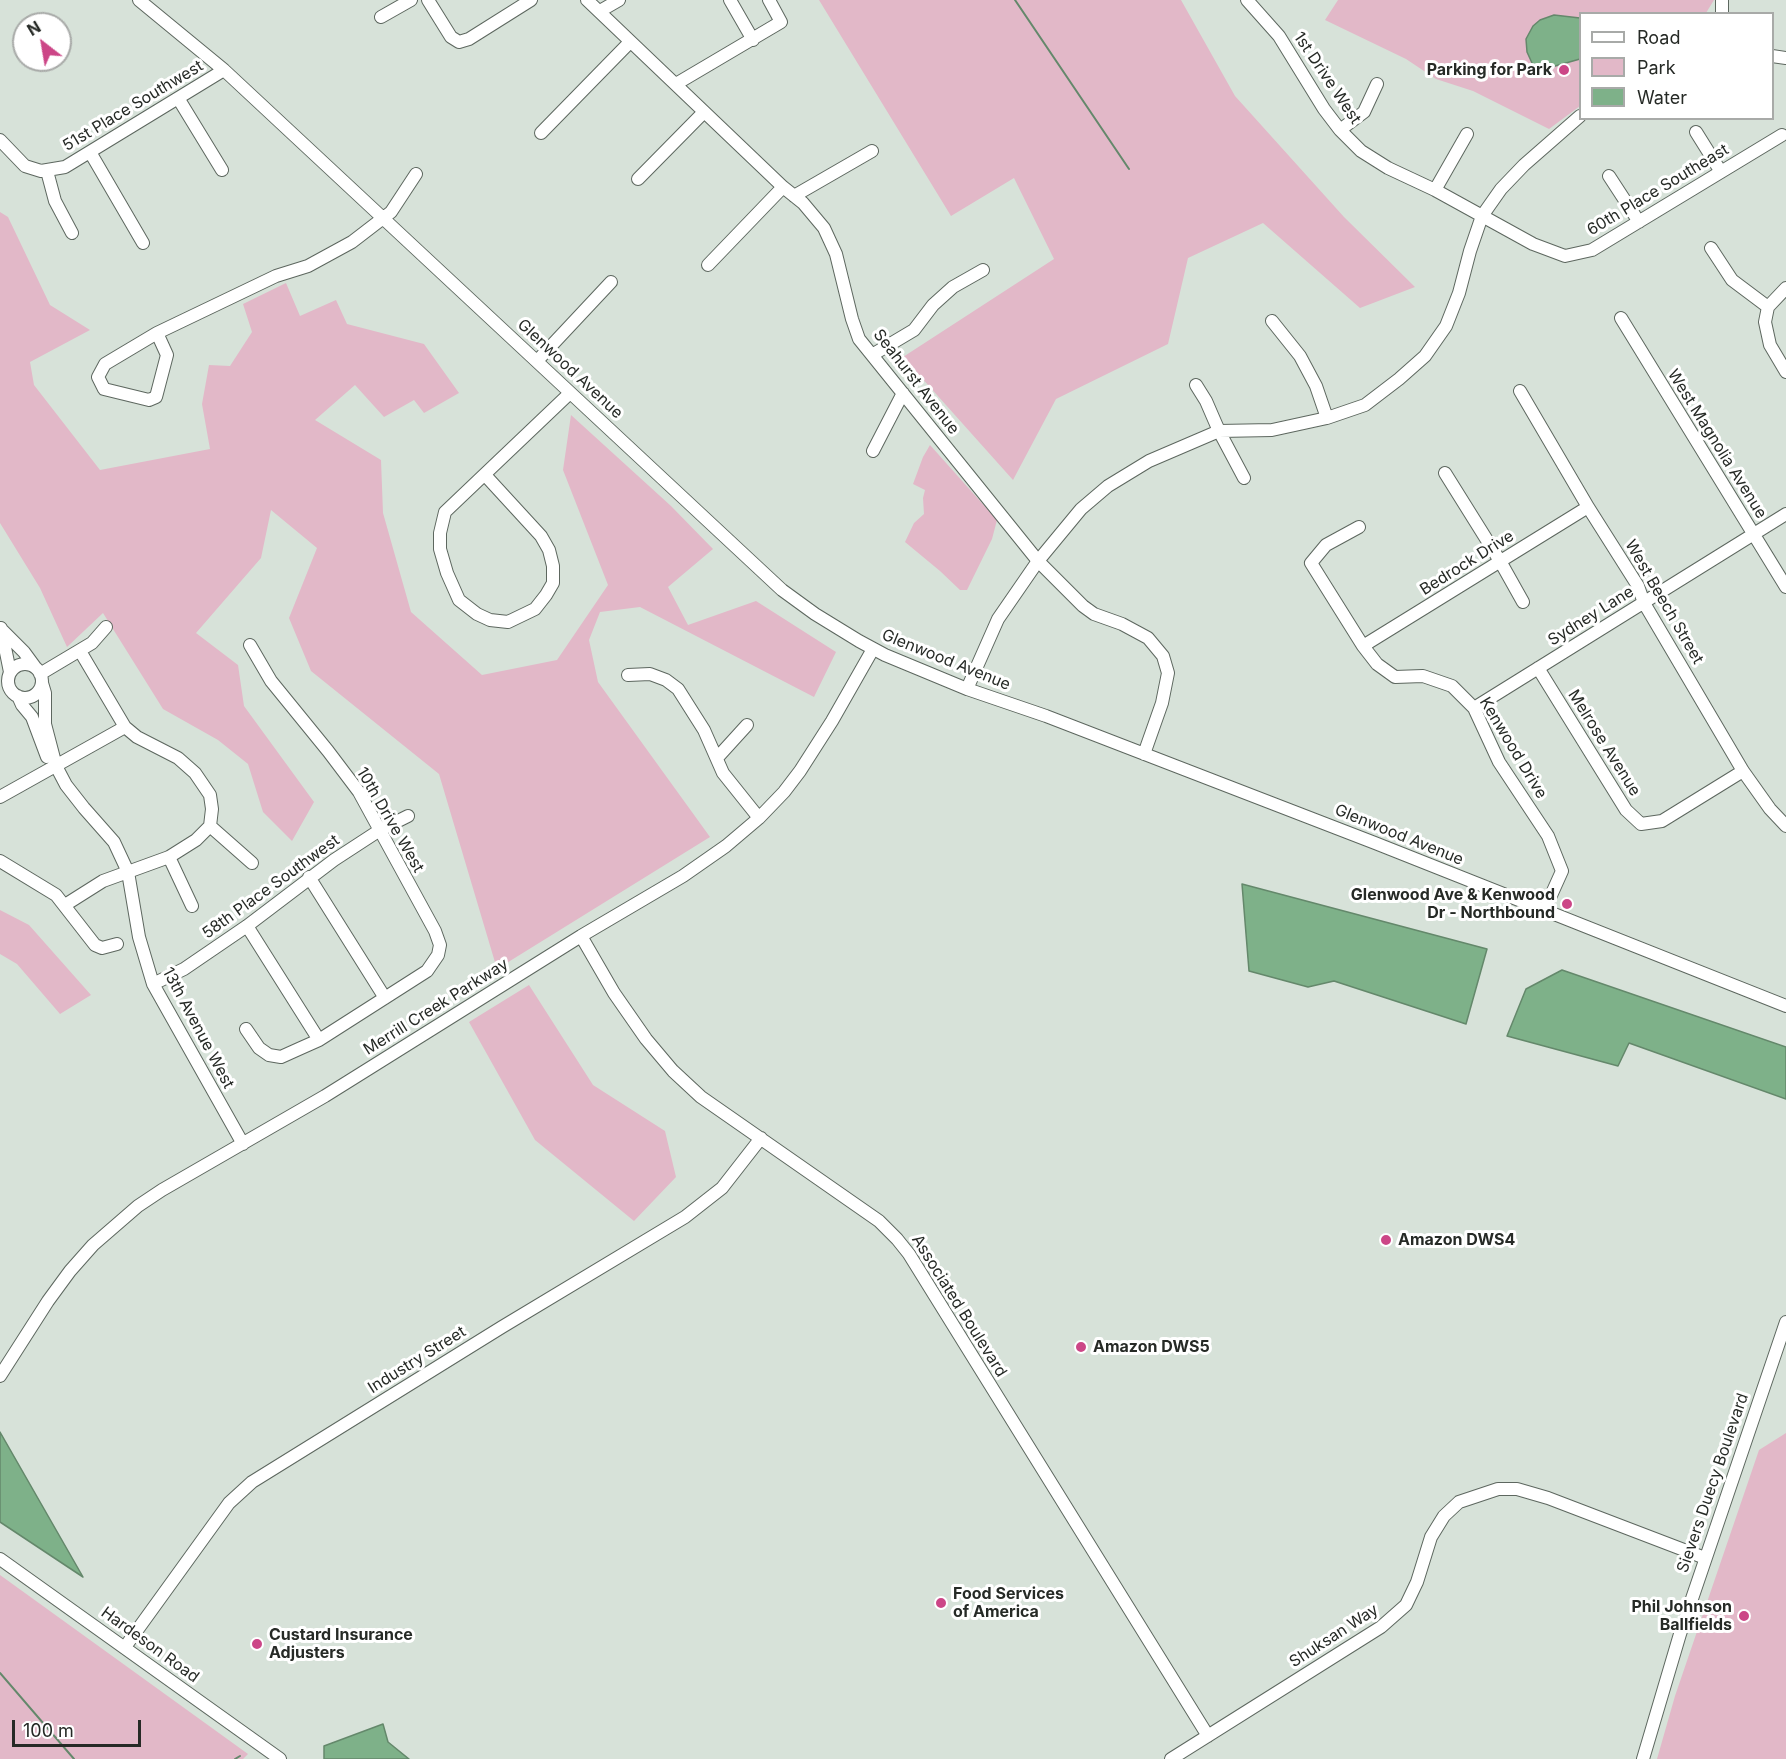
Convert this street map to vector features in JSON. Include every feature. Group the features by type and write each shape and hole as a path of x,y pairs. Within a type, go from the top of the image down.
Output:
{"street":[{"name":"Glenwood Avenue","path":"139,0 224,70 782,590 815,614 873,649 967,689 1046,716 1786,1006"},
{"path":"381,17 411,0"},
{"path":"428,0 451,37 459,42 469,39 531,0"},
{"name":"Seahurst Avenue","path":"587,0 783,187 803,203 824,228 836,254 859,339 1038,561 1083,606 1094,614 1122,624 1148,638 1163,656 1168,673 1162,703 1144,754"},
{"path":"600,11 619,0"},
{"path":"730,0 753,40"},
{"path":"676,84 781,22 769,0"},
{"name":"1st Drive West","path":"1247,0 1279,36 1340,130 1361,151 1379,163 1482,216"},
{"path":"541,133 630,42"},
{"name":"51st Place Southwest","path":"47,171 65,167 224,70"},
{"path":"1340,130 1364,112 1377,84"},
{"path":"178,98 222,170"},
{"path":"638,179 704,112"},
{"path":"967,689 998,619 1038,561 1082,509 1108,486 1149,461 1219,431 1272,430 1327,418 1365,405 1425,356 1446,326 1459,293 1482,216 1501,189 1524,165 1579,118"},
{"path":"1696,132 1721,172"},
{"path":"1435,190 1467,134"},
{"name":"60th Place Southeast","path":"1482,216 1533,244 1565,256 1592,250 1782,135"},
{"path":"0,140 25,166 47,171 55,201 72,233"},
{"path":"794,196 872,151"},
{"path":"90,152 143,243"},
{"path":"157,333 167,355 156,397 149,400 104,389 98,377 105,364 157,333 276,276 308,266 352,242 391,212 416,174"},
{"path":"1609,176 1639,222"},
{"path":"708,266 783,187"},
{"path":"1711,248 1732,280 1768,307"},
{"path":"872,355 914,330 933,305 953,287 983,270"},
{"path":"537,361 611,282"},
{"path":"1786,288 1768,307 1765,322 1770,345 1786,372"},
{"name":"West Magnolia Avenue","path":"1621,318 1786,587"},
{"path":"1272,321 1300,356 1316,386 1327,418"},
{"path":"1196,385 1244,478"},
{"name":"West Beech Street","path":"1520,391 1588,507 1638,586 1644,603 1743,771 1770,809 1786,826"},
{"path":"484,475 541,536 549,550 553,566 553,583 535,609 508,622 490,620 477,614 459,600 447,573 440,549 445,512 570,393"},
{"path":"873,451 903,393"},
{"path":"1445,473 1523,602"},
{"name":"Bedrock Drive","path":"1363,646 1588,507"},
{"name":"Sydney Lane","path":"1474,708 1786,514"},
{"name":"Kenwood Drive","path":"1359,527 1326,545 1311,562 1363,646 1377,664 1395,677 1423,676 1452,686 1474,708 1499,762 1548,836 1562,871 1544,911"},
{"path":"39,674 92,643 106,627"},
{"path":"1,628 24,652 39,674 40,689 34,695 18,696 5,688 10,672 1,628"},
{"name":"10th Drive West","path":"250,645 271,681 359,792 435,931 440,945 435,962 427,971 385,998"},
{"name":"Merrill Creek Parkway","path":"0,1376 48,1301 93,1245 116,1223 162,1190 325,1096 581,936 683,876 726,846 759,818 800,771 873,649"},
{"path":"65,905 103,880 169,857 196,840 210,826 212,809 210,795 195,772 178,758 137,737 125,727 80,651"},
{"path":"10,672 23,664 39,674"},
{"name":"Melrose Avenue","path":"1538,668 1626,810 1641,824 1662,821 1743,771"},
{"name":"13th Avenue West","path":"39,674 45,693 45,724 56,766 66,785 114,842 128,872 139,937 153,984 243,1144"},
{"path":"628,675 650,674 666,680 678,689 704,730 723,773 759,818"},
{"name":"13th Avenue West","path":"18,696 32,717 47,756 56,766"},
{"path":"717,758 747,725"},
{"path":"0,797 125,727"},
{"name":"58th Place Southwest","path":"153,984 184,969 247,926 309,877 380,830 408,816"},
{"path":"210,826 252,863"},
{"path":"169,857 192,906"},
{"path":"0,861 56,895 94,945 102,948 117,944"},
{"path":"246,1029 259,1048 269,1055 281,1057 319,1040 385,998 309,877"},
{"path":"247,926 319,1040"},
{"name":"Associated Boulevard","path":"581,936 614,993 672,1071 701,1097 879,1221 909,1254 1208,1736"},
{"name":"Industry Street","path":"125,1647 229,1503 252,1482 692,1212 722,1188 761,1138"},
{"name":"Sievers Duecy Boulevard","path":"1643,1759 1680,1634 1786,1322"},
{"name":"Shuksan Way","path":"1171,1759 1381,1628 1406,1605 1417,1582 1431,1537 1444,1516 1459,1502 1480,1494 1498,1489 1517,1489 1528,1492 1705,1558"},
{"name":"Hardeson Road","path":"0,1559 280,1759"}],"green space":[{"path":"819,0 1181,0 1235,96 1344,217 1415,287 1360,308 1263,223 1188,258 1168,344 1056,399 1013,480 903,357 1054,259 1014,178 951,216"},
{"path":"1338,0 1714,0 1707,12 1579,12 1579,107 1549,129 1473,91 1436,79 1406,59 1325,20"},
{"path":"0,212 8,217 50,305 90,330 30,362 34,385 100,470 210,449 202,404 209,365 230,366 252,332 243,304 286,283 300,316 336,300 347,324 424,344 459,393 424,413 414,400 384,417 355,385 315,420 381,460 383,513 411,612 482,675 557,660 608,585 563,470 571,415 671,506 713,549 668,587 688,625 756,601 836,652 814,697 640,607 600,612 589,640 598,682 710,837 497,969 439,774 311,671 289,618 317,548 271,510 261,558 196,633 238,665 244,706 314,802 292,841 263,812 248,764 218,740 163,709 103,613 67,647 40,588 0,523"},
{"path":"930,445 997,520 992,539 967,590 960,590 905,542 914,523 924,514 925,490 913,484"},
{"path":"0,910 29,925 91,995 60,1014 17,964 0,954"},
{"path":"529,985 593,1085 665,1131 676,1177 634,1221 535,1140 469,1022"},
{"name":"Phil Johnson Ballfields","path":"1786,1433 1786,1759 1657,1759 1675,1696 1759,1450"},
{"path":"0,1575 248,1754 243,1759 0,1759"}],"water":[{"path":"1554,15 1579,18 1579,59 1541,70 1532,63 1527,52 1526,39 1533,26 1540,20"},
{"path":"1242,884 1487,949 1466,1024 1334,981 1308,987 1249,971"},
{"path":"1562,970 1786,1047 1786,1099 1629,1043 1618,1066 1507,1036 1526,989"},
{"path":"0,1432 83,1577 0,1522"},
{"path":"383,1724 388,1742 409,1759 324,1759 324,1746"}],"waterway":[{"path":"1015,0 1129,169"},
{"path":"0,1673 74,1759"},
{"path":"235,1759 240,1756"}],"place":[{"name":"Parking for Park","path":"1564,70"},
{"name":"Glenwood Ave & Kenwood Dr - Northbound","path":"1567,904"},
{"name":"Amazon DWS4","path":"1386,1240"},
{"name":"Amazon DWS5","path":"1081,1347"},
{"name":"Food Services of America","path":"941,1603"},
{"name":"Phil Johnson Ballfields","path":"1744,1616"},
{"name":"Custard Insurance Adjusters","path":"257,1644"}]}
